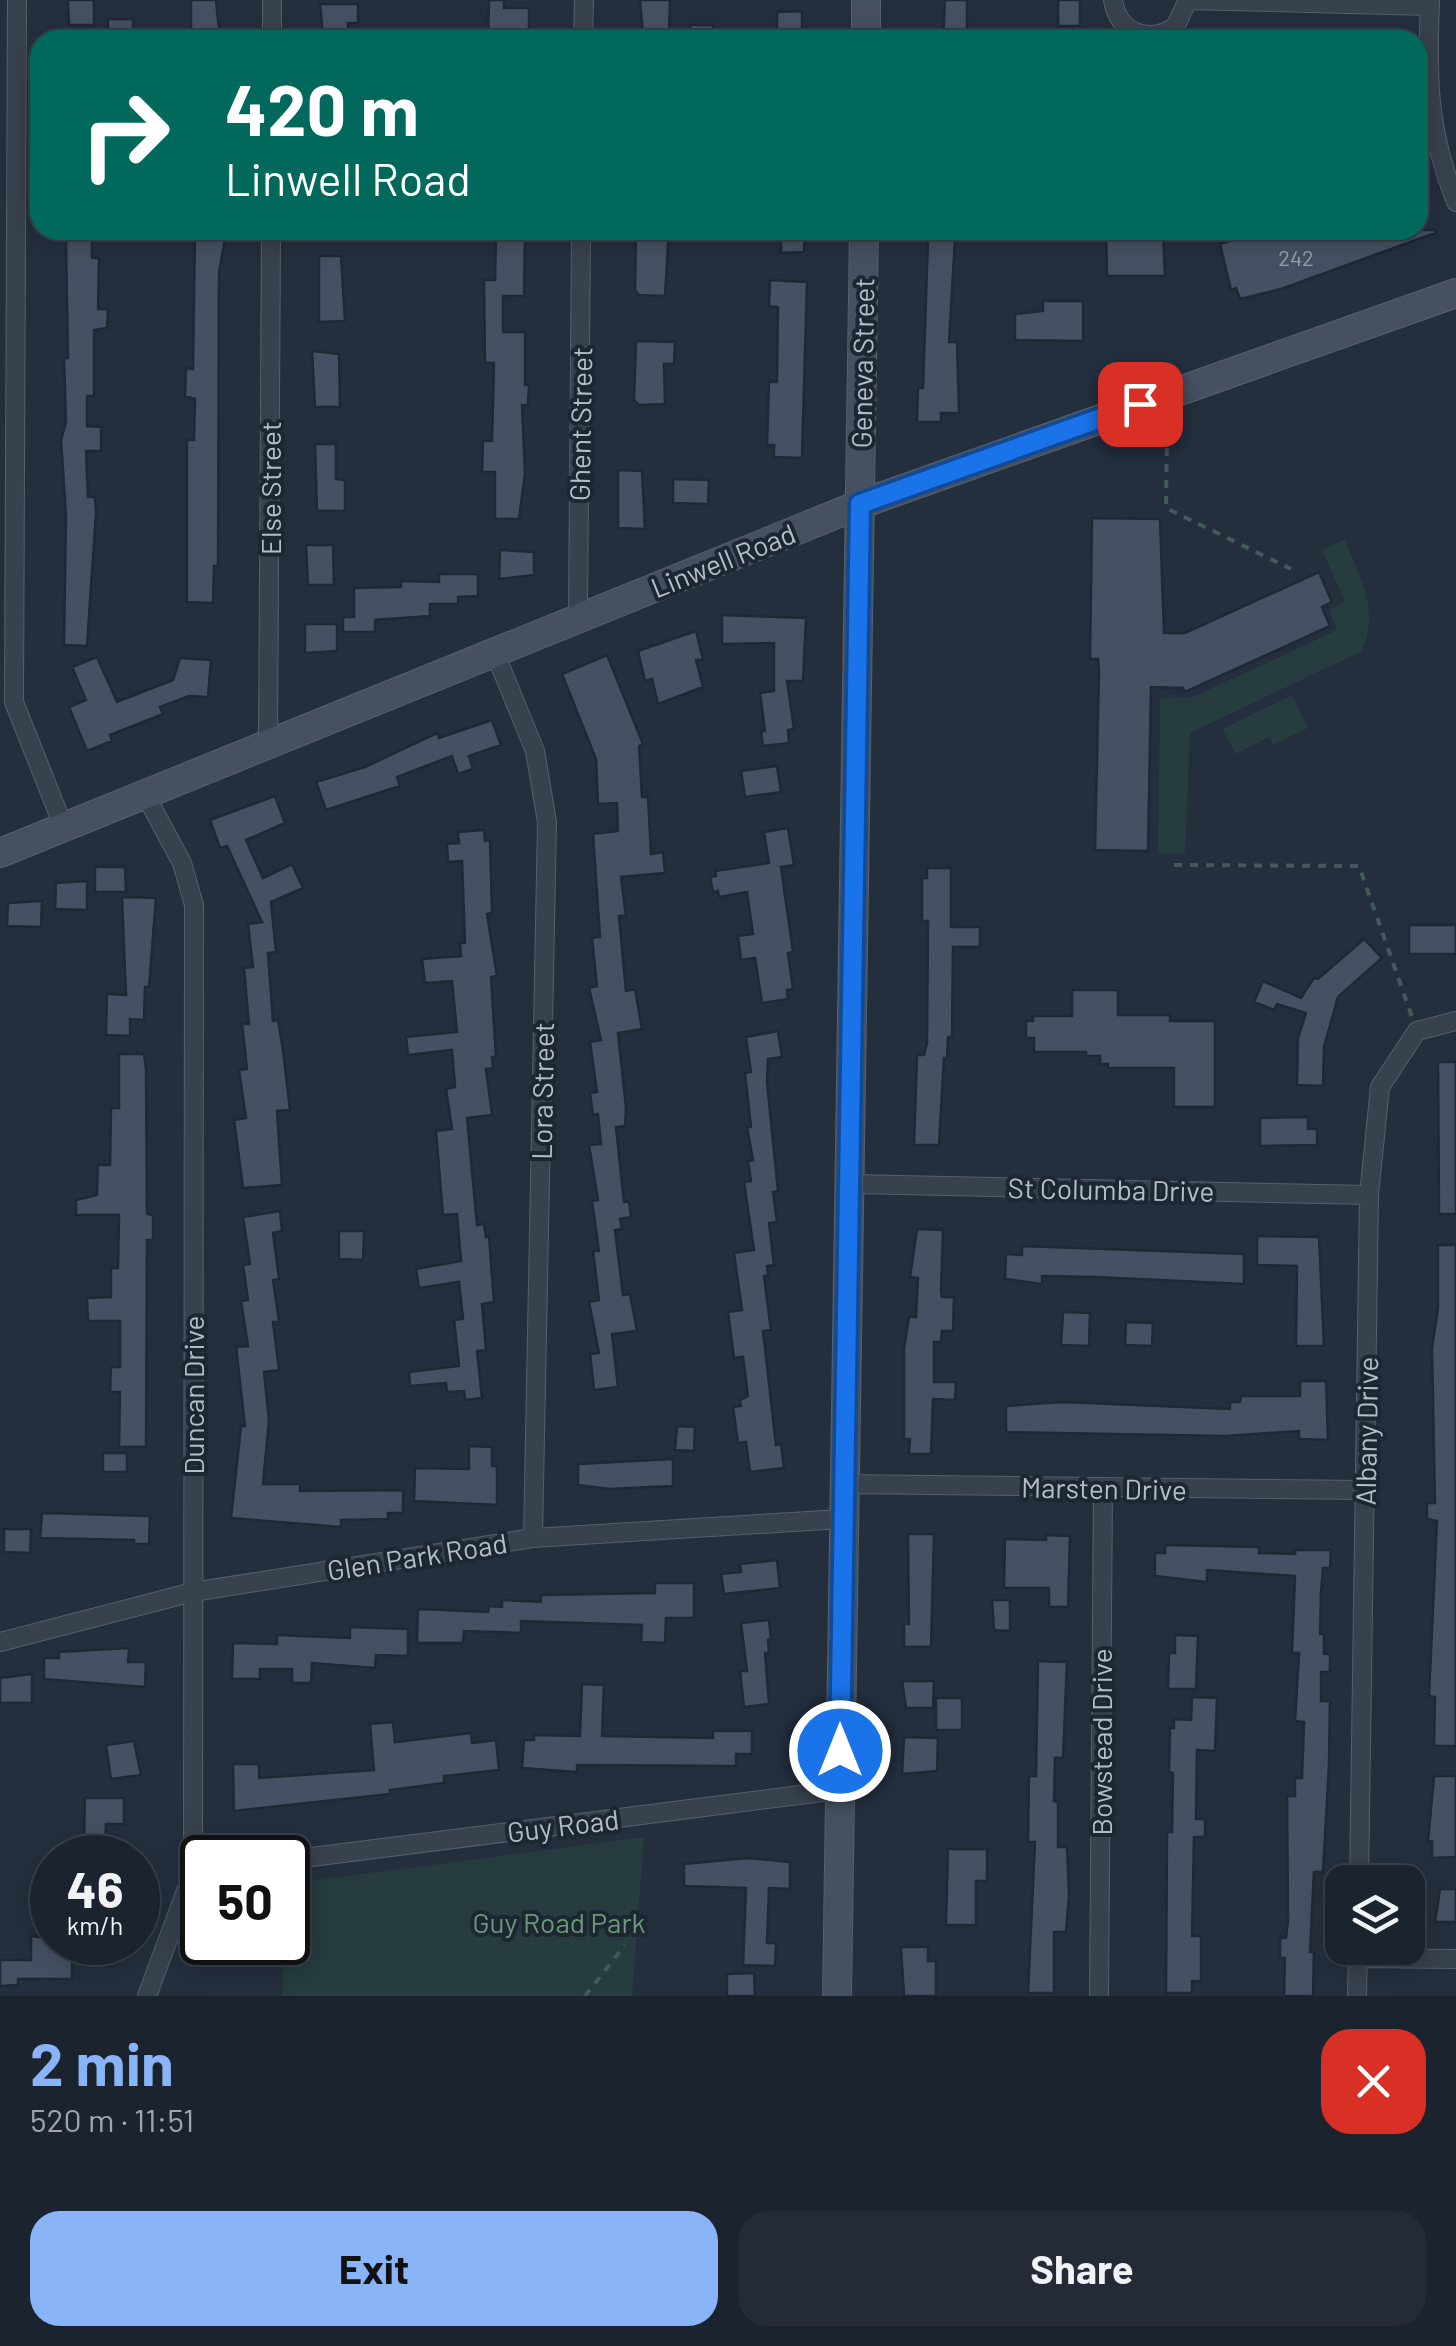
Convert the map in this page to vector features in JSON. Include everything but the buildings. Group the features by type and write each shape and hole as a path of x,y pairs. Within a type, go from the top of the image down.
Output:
{"main road":[{"path":"866,0 866,30"},
{"name":"Geneva Street","path":"838,1996 842,1484 852,1184 864,240"},
{"name":"Linwell Road","path":"0,853 860,504 1456,293"}],"street":[{"path":"16,0 7,270 14,702 64,828"},
{"path":"272,0 272,30"},
{"path":"583,30 584,0"},
{"path":"1113,0 1118,18 1133,30"},
{"path":"1168,30 1176,27 1188,0 1430,3 1428,62"},
{"path":"1428,98 1436,153 1456,202"},
{"name":"Else Street","path":"268,745 271,240"},
{"name":"Ghent Street","path":"578,618 582,240"},
{"name":"Lora Street","path":"495,653 535,752 548,822 534,1538"},
{"name":"Duncan Drive","path":"146,796 182,863 194,905 193,1592 197,1835"},
{"path":"1417,1030 1456,1021"},
{"name":"Albany Drive","path":"1359,1865 1369,1195 1380,1087 1417,1030"},
{"name":"St Columba Drive","path":"852,1184 1369,1195"},
{"name":"Marsten Drive","path":"842,1484 1365,1490"},
{"name":"Bowstead Drive","path":"1099,1996 1103,1488"},
{"name":"Glen Park Road","path":"0,1642 193,1592 534,1538 842,1519"},
{"name":"Guy Road","path":"310,1857 839,1790"},
{"name":"Duncan Drive","path":"147,1996 180,1915"},
{"path":"1425,1957 1456,1959"},
{"path":"1357,1996 1358,1965"}],"path":[{"path":"1167,432 1166,508 1291,570"},
{"path":"1174,865 1359,866 1417,1030"},
{"path":"584,1996 626,1946"}],"green space":[{"path":"1345,539 1368,607 1362,651 1190,733 1185,853 1158,854 1160,698 1194,697 1337,630 1329,610 1345,602 1322,550"},
{"path":"1292,695 1308,728 1273,745 1269,737 1235,754 1223,729"},
{"name":"Guy Road Park","path":"644,1837 632,1996 282,1996 284,1965 310,1965 310,1881"}],"route":[{"path":"840,1751 860,504 1140,404"}]}
